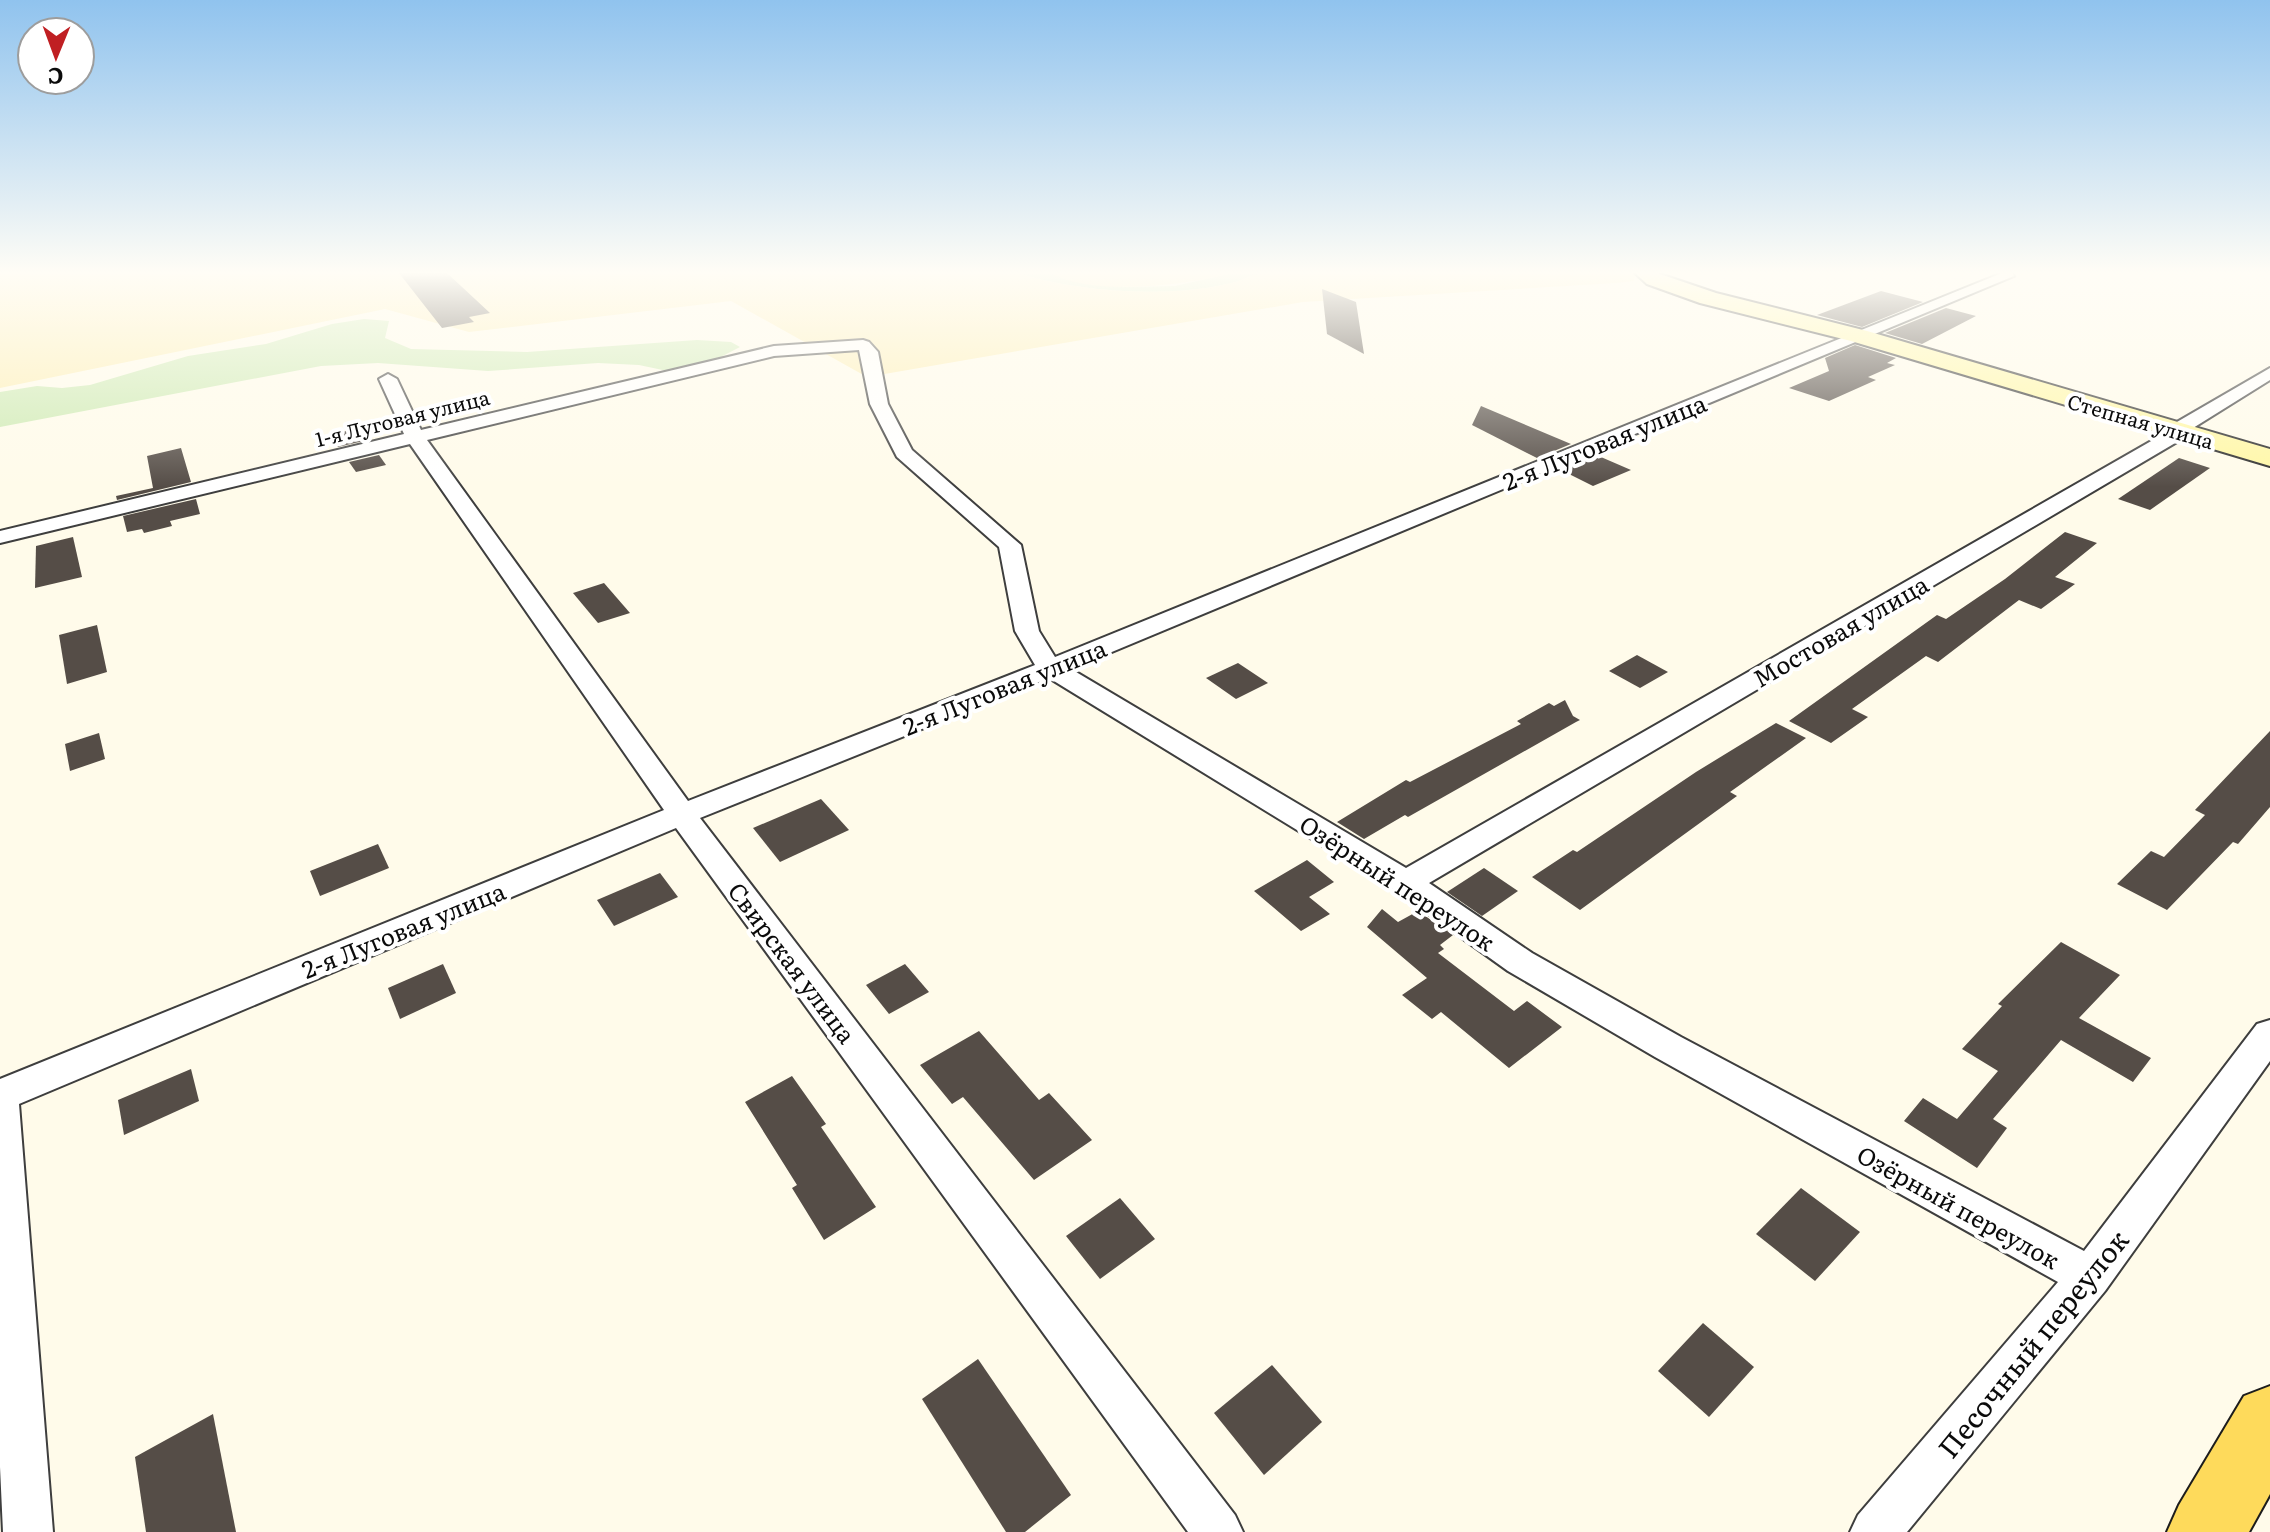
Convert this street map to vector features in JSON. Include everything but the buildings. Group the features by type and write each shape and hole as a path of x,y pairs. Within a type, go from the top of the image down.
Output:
{"main road":[{"path":"2206,1532 2270,1422"}],"street":[{"name":"2-я Луговая улица","path":"0,1096 682,814 1051,668 1838,344"},
{"name":"Степная улица","path":"1888,344 2270,458"},
{"name":"Озёрный переулок","path":"863,345 870,352 879,404 904,453 1010,545 1027,631 1037,652 1051,668 1406,882 1520,962 2090,1277"},
{"name":"1-я Луговая улица","path":"0,537 774,351 863,345"},
{"name":"Мостовая улица","path":"1406,882 2161,443 2270,373"},
{"name":"Свирская улица","path":"388,379 414,436 682,814 1218,1532"},
{"name":"Песочный переулок","path":"1875,1532 2090,1277 2270,1034"},
{"path":"0,1096 28,1532"}],"green space":[{"path":"263,344 400,344 411,349 527,352 633,344 740,347 707,364 677,373 639,365 598,363 488,371 378,363 321,366 0,427 0,392 37,386 62,388 90,385 188,356"}],"sand":[{"path":"0,344 212,344 0,388"},
{"path":"809,344 1056,344 867,377"}]}
